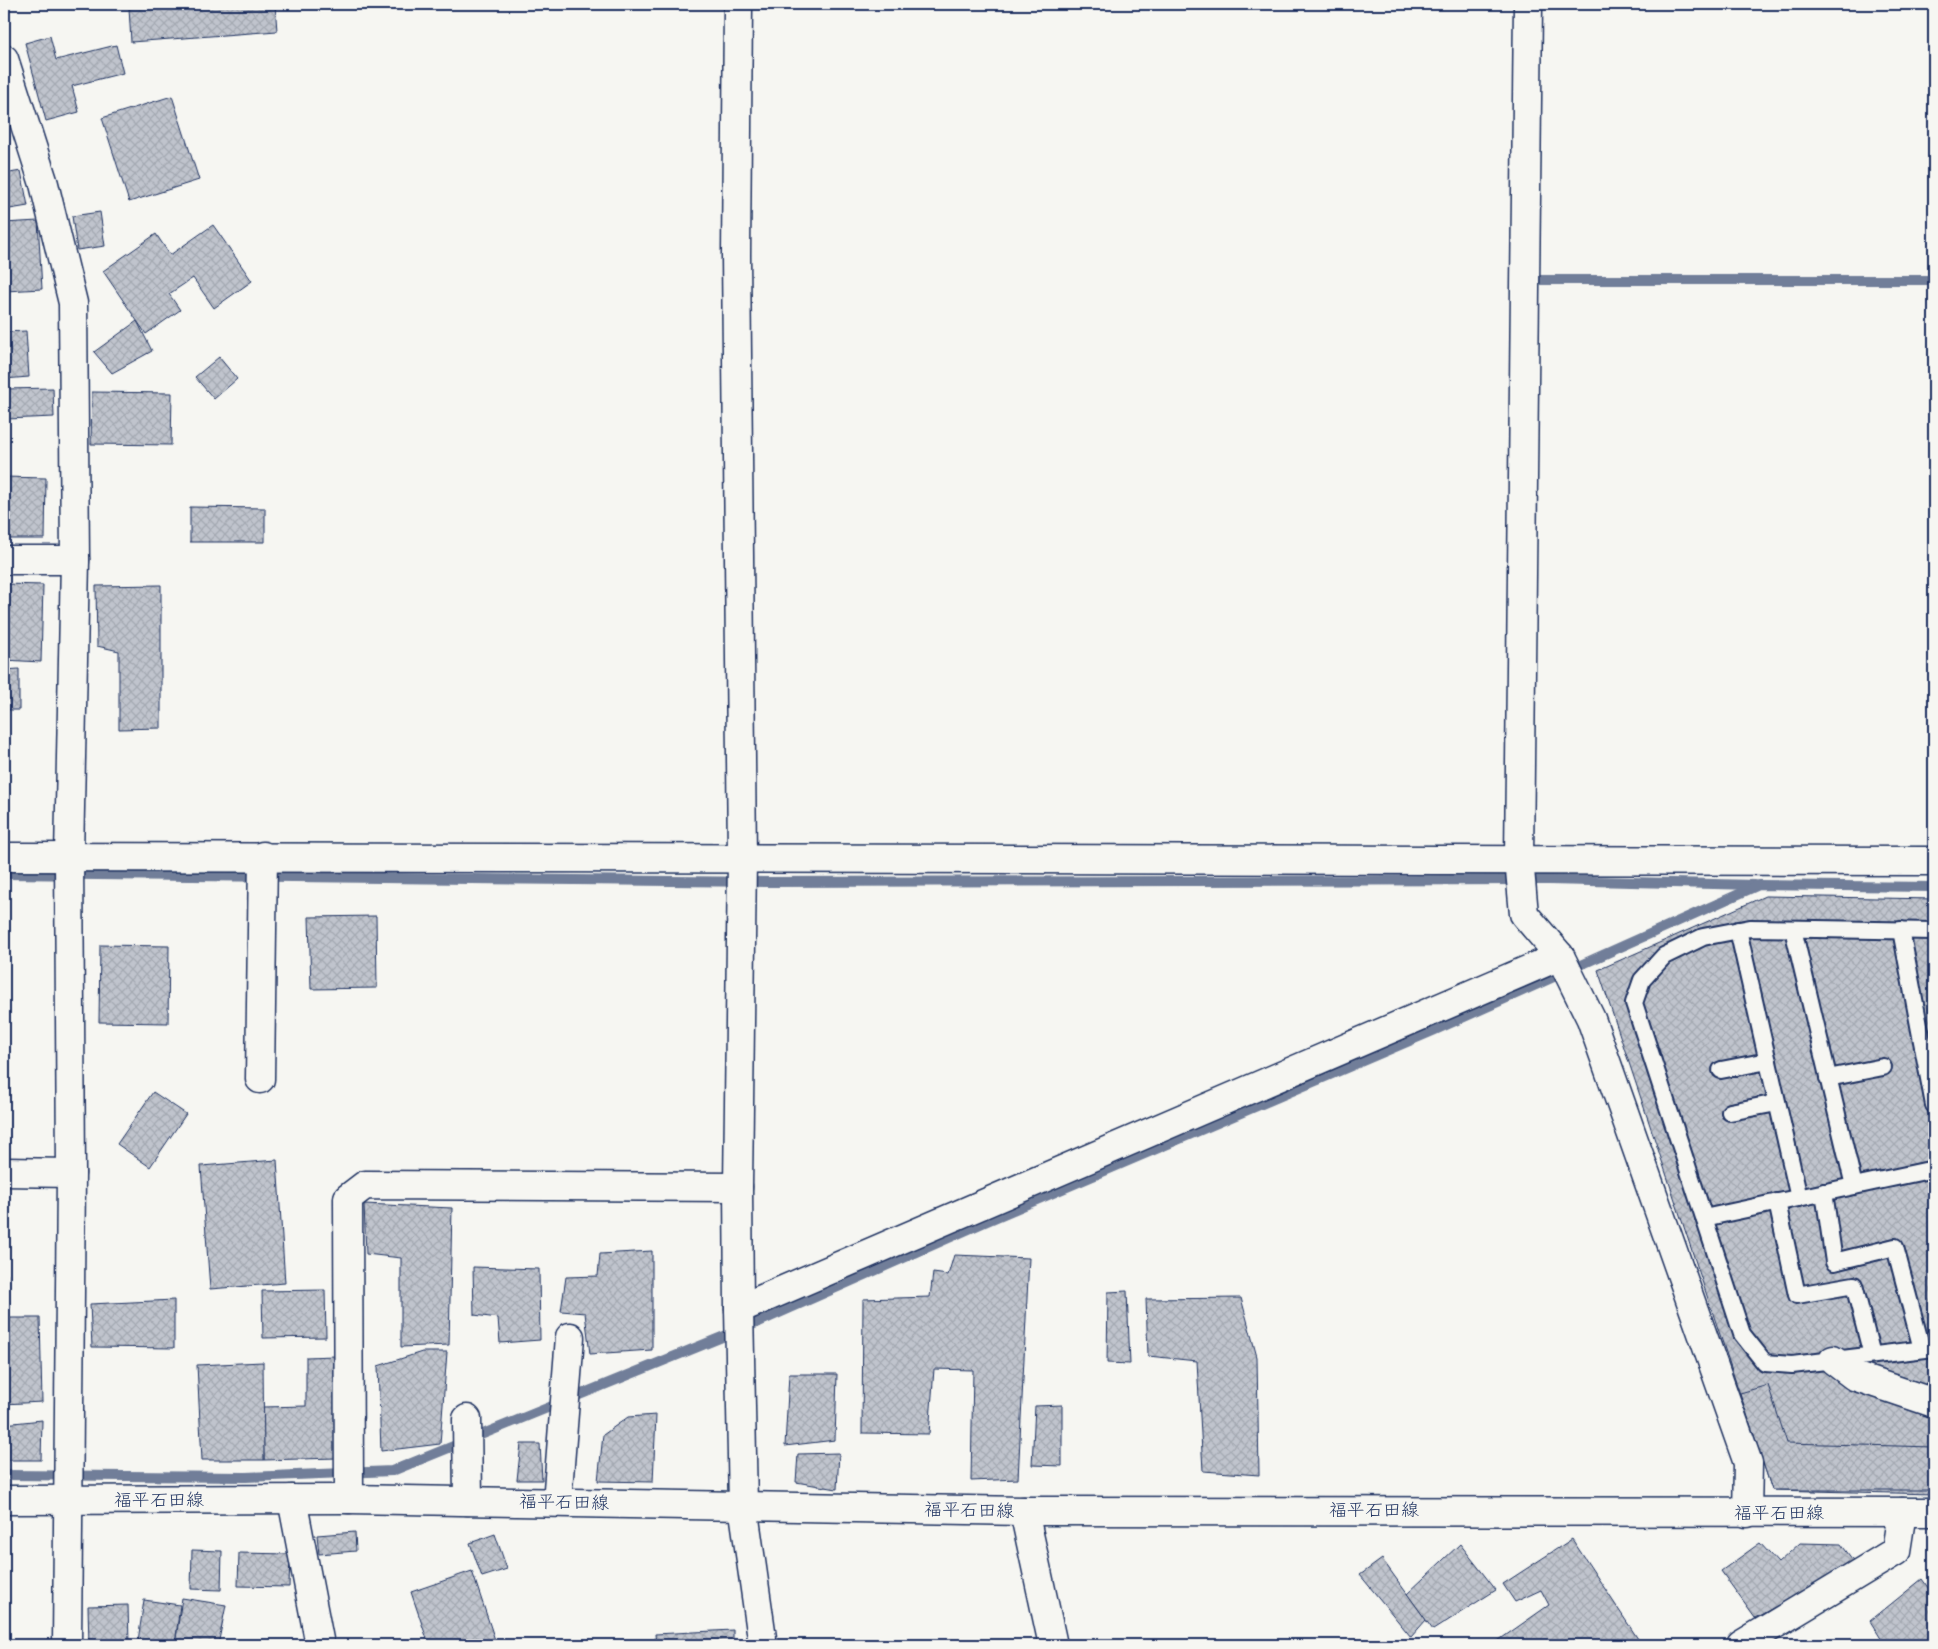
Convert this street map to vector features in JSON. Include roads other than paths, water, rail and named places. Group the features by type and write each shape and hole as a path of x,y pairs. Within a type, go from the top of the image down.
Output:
{"street":[{"path":"738,4 736,255 742,858 738,1187 739,1309 743,1505 763,1645"},
{"path":"1528,4 1518,859 1524,914 1560,956 1591,1019 1748,1463 1747,1513"},
{"path":"4,59 44,184 73,303 75,560 69,856 71,1173 70,1500 67,1645"},
{"path":"4,560 75,560"},
{"path":"260,1079 263,856"},
{"path":"4,857 263,856 1934,861"},
{"path":"739,1309 1560,956"},
{"path":"4,1172 71,1173"},
{"path":"349,1499 348,1198 365,1185 738,1187"},
{"path":"557,1502 570,1337"},
{"path":"1833,1360 1854,1376 1934,1403"},
{"path":"466,1419 468,1501"},
{"path":"292,1499 320,1645"},
{"name":"福平石田線","path":"4,1500 349,1499 1024,1511 1934,1512"},
{"path":"1024,1511 1053,1645"},
{"path":"1740,1645 1896,1551 1902,1512"}],"lane":[{"path":"1824,1192 1834,1262 1895,1247 1928,1349 1792,1365 1765,1363 1742,1334 1634,1003 1642,980 1664,956 1703,937 1738,930 1750,928 1934,931"},
{"path":"1793,929 1854,1186"},
{"path":"1738,930 1799,1198"},
{"path":"1901,930 1934,1104"},
{"path":"1721,1070 1768,1061"},
{"path":"1828,1078 1883,1067"},
{"path":"1730,1112 1777,1103"},
{"path":"1704,1218 1934,1169"},
{"path":"1778,1202 1797,1295 1854,1285 1872,1355"}],"waterway":[{"path":"1528,280 1934,280"},
{"path":"4,874 766,882 1549,880 1755,885"},
{"path":"4,1475 246,1477 392,1471 759,1322 985,1222 1433,1031 1759,885 1934,887"}]}
